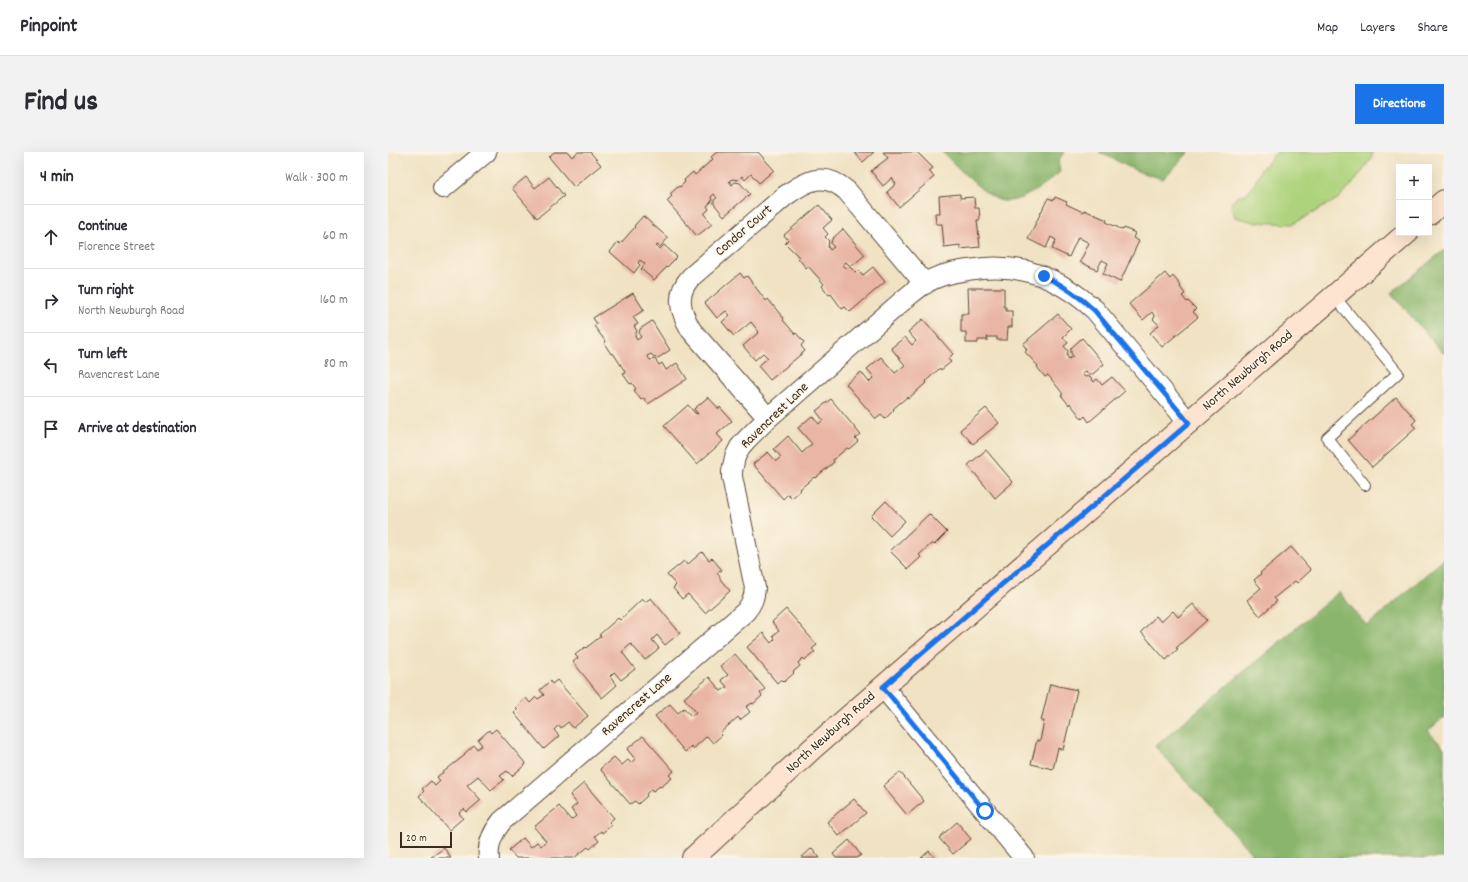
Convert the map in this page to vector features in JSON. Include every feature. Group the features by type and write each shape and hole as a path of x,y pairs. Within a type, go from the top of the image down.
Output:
{"main road":[{"path":"1432,211 1444,201"},
{"name":"North Newburgh Road","path":"693,858 814,747 1404,236"}],"street":[{"path":"443,188 486,152"},
{"name":"Condor Court","path":"768,418 691,330 683,317 681,297 683,288 691,277 773,206 796,188 813,180 828,180 839,184 847,191 925,284"},
{"name":"Ravencrest Lane","path":"489,858 488,853 491,838 495,829 502,821 751,606 755,588 732,477 735,457 740,447 768,418 907,297 925,284 941,276 959,271 1004,267 1027,270 1058,283 1080,297 1094,310 1189,423"},
{"path":"883,687 1024,858"}],"lane":[{"path":"1334,296 1398,373 1327,438 1366,485"}],"green space":[{"path":"942,152 1064,152 1058,161 1060,172 1054,177 1026,196 1011,201 1003,201 997,199 980,188"},
{"path":"1099,152 1189,152 1163,179 1137,171"},
{"path":"1277,152 1373,152 1371,159 1355,181 1338,199 1293,224 1254,222 1235,217 1231,209 1232,202 1238,196 1246,194 1255,183 1261,169"},
{"path":"1444,250 1444,354 1391,293"},
{"path":"1444,559 1444,717 1428,731 1444,748 1444,858 1256,858 1155,746 1339,592 1367,626"}],"building":[{"path":"554,152 568,152 572,157 578,152 590,152 601,165 574,187 549,157"},
{"path":"717,152 758,152 774,170 759,183 751,174 745,180 742,176 738,180 732,179 729,181 732,185 735,182 740,183 750,194 724,216 714,204 714,200 717,198 714,194 711,197 712,201 707,206 709,209 704,214 712,224 697,236 667,201 672,196 670,194 685,182 684,180 693,172 695,175 713,159 711,157"},
{"path":"854,152 874,152 863,162"},
{"path":"883,152 917,152 933,168 929,171 934,177 899,207 887,192 896,184 892,178 883,186 871,171 888,158"},
{"path":"526,177 535,188 549,177 564,196 537,218 512,188"},
{"path":"960,194 960,198 974,197 975,208 979,208 980,220 977,220 980,247 960,249 960,245 944,247 942,224 936,224 935,213 940,213 939,196"},
{"path":"1055,197 1067,202 1066,204 1083,212 1084,210 1107,220 1106,222 1123,230 1124,228 1135,233 1133,238 1139,241 1120,282 1103,274 1108,263 1102,260 1097,270 1080,262 1089,243 1078,237 1069,257 1052,249 1056,240 1051,237 1046,248 1028,239 1048,198 1054,200"},
{"path":"819,205 832,220 823,228 828,234 825,237 829,241 828,247 830,250 834,247 831,244 832,239 843,229 865,255 853,265 849,265 846,262 843,265 846,268 850,267 855,272 858,270 863,275 873,267 885,282 850,312 845,307 842,309 831,294 829,295 822,286 824,284 808,266 806,268 798,258 799,257 785,243 788,240 784,235"},
{"path":"643,216 668,238 660,247 658,245 656,246 660,249 664,245 677,257 654,280 641,269 645,264 640,260 638,263 640,265 634,273 610,252 618,242 620,244"},
{"path":"740,273 744,278 747,276 766,301 768,299 784,319 783,320 804,342 801,346 805,351 770,380 758,366 768,358 763,353 755,360 743,346 759,332 751,322 734,336 722,322 730,315 726,311 717,318 705,303"},
{"path":"1165,273 1170,279 1173,276 1181,286 1180,287 1185,294 1182,296 1196,309 1193,312 1198,317 1162,347 1150,333 1159,325 1153,319 1155,317 1152,312 1143,320 1129,304"},
{"path":"968,288 1004,288 1004,307 1006,307 1006,311 1012,311 1012,327 1008,327 1007,340 997,340 997,337 987,337 988,340 978,340 978,343 966,343 966,332 961,332 961,314 969,314"},
{"path":"633,293 644,310 633,317 638,324 634,326 637,331 635,336 637,340 641,337 639,334 640,329 652,321 670,350 658,358 651,354 647,356 650,360 655,359 659,365 662,363 666,370 677,363 687,379 648,404 644,398 641,400 634,390 636,389 632,383 630,384 623,374 626,373 613,353 611,354 604,343 606,342 594,326 597,324 593,318"},
{"path":"1058,314 1071,329 1063,337 1068,343 1064,346 1068,351 1067,356 1069,359 1073,356 1071,353 1071,348 1082,338 1104,364 1093,374 1088,374 1086,371 1082,374 1085,377 1090,376 1094,382 1097,379 1102,385 1112,377 1125,391 1089,422 1085,416 1082,419 1070,403 1069,405 1061,395 1063,394 1048,375 1045,377 1037,367 1038,366 1025,352 1027,350 1023,344"},
{"path":"923,319 953,354 948,359 951,362 941,370 940,368 908,399 907,397 893,409 894,410 885,419 881,415 876,419 846,384 861,372 869,382 874,377 867,369 881,357 895,373 905,365 891,348 905,337 912,345 916,341 908,332"},
{"path":"708,397 719,409 720,407 732,421 717,434 723,441 697,464 664,426 688,405 695,413 698,414 694,409"},
{"path":"1396,397 1416,420 1412,424 1416,428 1372,467 1348,440"},
{"path":"831,399 860,434 855,438 858,441 833,460 834,462 800,489 801,490 792,498 788,494 783,499 753,464 768,452 776,461 781,457 774,449 788,436 802,453 812,444 798,428 812,416 819,424 823,420 816,411"},
{"path":"986,408 999,423 973,444 960,430"},
{"path":"986,450 1013,482 995,498 968,465"},
{"path":"886,501 905,521 890,536 871,516"},
{"path":"929,514 947,532 934,545 932,543 919,555 921,557 908,569 890,551"},
{"path":"1291,547 1311,570 1297,583 1295,581 1274,598 1277,601 1260,616 1247,600 1261,588 1254,580 1261,574 1260,573"},
{"path":"702,552 709,560 712,558 722,570 717,573 730,591 705,613 688,594 682,599 673,588 676,585 667,575 684,561 687,565"},
{"path":"651,598 680,633 665,645 657,635 652,640 659,648 645,660 631,644 622,652 635,669 621,680 614,672 610,676 617,685 602,698 573,662 578,658 575,655 601,636 599,635 618,618 620,620 642,599 645,602"},
{"path":"1193,604 1207,620 1176,648 1178,649 1166,660 1141,632 1156,616 1161,622 1173,611 1178,617"},
{"path":"786,609 817,645 812,649 815,652 805,660 803,658 798,663 800,666 793,672 794,673 784,682 781,679 777,683 747,647 763,633 771,643 775,639 773,636 779,631 772,622"},
{"path":"735,654 765,689 760,693 762,696 753,704 752,703 746,707 750,712 740,720 738,717 720,733 722,735 713,743 707,736 693,749 691,746 685,752 655,716 670,704 678,713 684,708 691,716 696,712 684,698 709,677 721,691 727,687 721,680 728,675 720,666"},
{"path":"557,680 588,716 573,728 568,722 561,728 559,725 554,730 559,736 544,749 514,713 518,709 516,707 526,698 530,703 536,697 538,699 544,695 540,690 550,681 552,684"},
{"path":"1050,684 1077,690 1063,750 1058,748 1053,769 1031,764 1037,740 1040,741 1044,721 1041,721"},
{"path":"496,729 526,764 512,776 507,771 500,776 504,780 491,790 478,776 467,785 481,800 467,812 464,809 459,813 463,818 449,830 419,796 424,791 422,789 431,781 435,786 440,781 437,777 465,755 464,754 474,745 477,749 482,745 478,740 489,730 491,733"},
{"path":"643,736 674,771 669,775 672,778 661,787 660,786 653,791 651,789 646,794 647,796 638,804 635,801 630,804 600,769 614,757 622,765 628,760 631,763 635,759 627,749"},
{"path":"900,772 924,801 907,815 883,786"},
{"path":"584,783 614,818 609,822 612,825 602,833 601,831 595,836 599,841 590,849 588,847 574,858 516,858 509,850 523,838 531,847 537,842 541,846 546,841 534,827 559,806 571,820 576,816 571,809 577,804 570,795"},
{"path":"854,799 866,813 839,836 827,822"},
{"path":"957,822 971,839 953,854 939,838"},
{"path":"849,840 861,855 857,858 836,858 833,854"},
{"path":"444,848 451,858 430,858"},
{"path":"812,848 820,858 801,858"},
{"path":"929,851 935,858 921,858"}],"route":[{"path":"985,811 883,687 1189,423 1094,310 1080,297 1044,276"}]}
